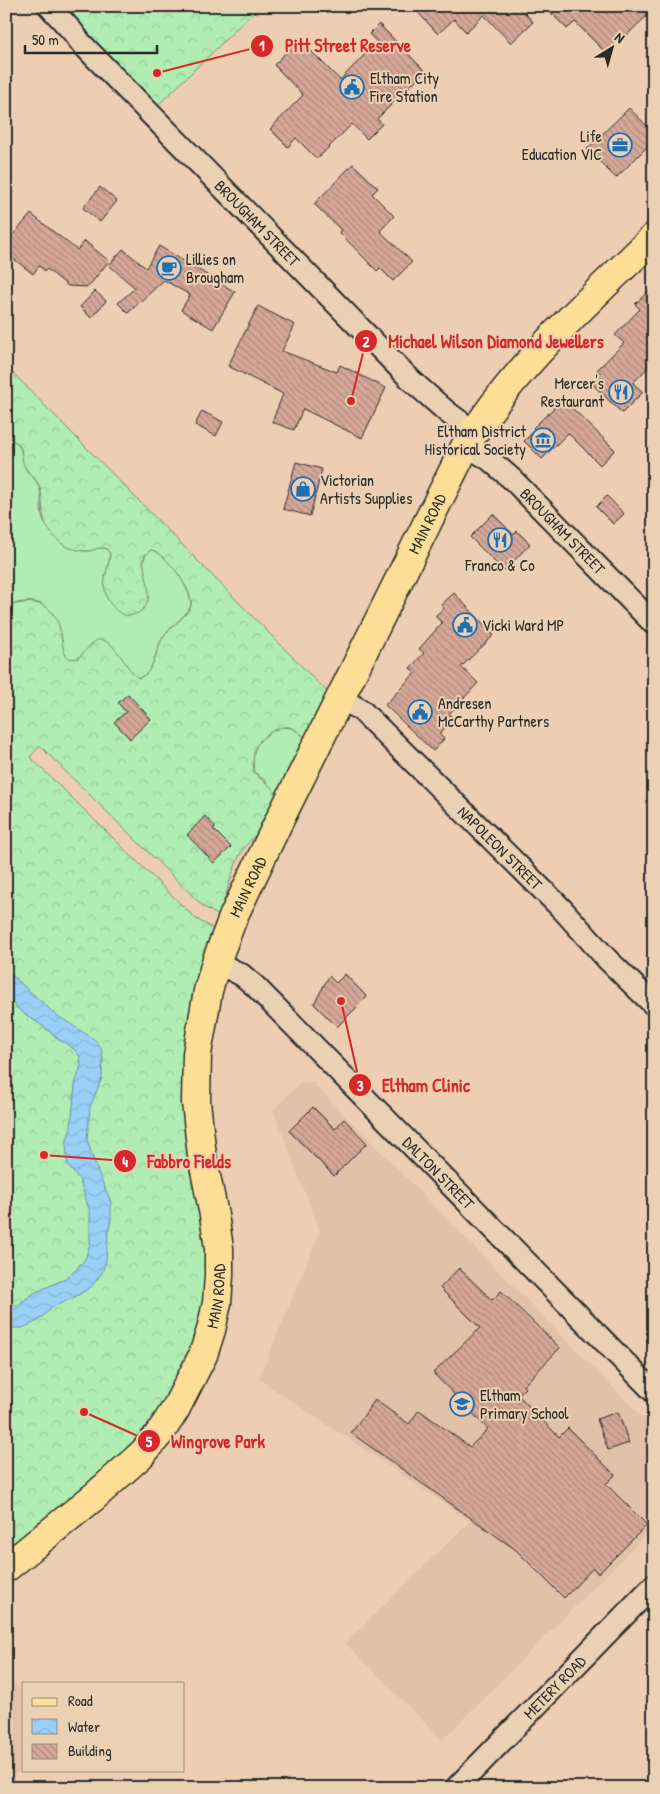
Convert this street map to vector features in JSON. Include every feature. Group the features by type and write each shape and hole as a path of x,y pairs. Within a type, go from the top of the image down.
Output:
{"main road":[{"name":"MAIN ROAD","path":"6,1568 95,1496 142,1454 160,1433 193,1378 211,1330 219,1276 219,1248 198,1126 195,1080 201,1024 208,991 216,962 234,916 279,821 470,439 507,387 539,352 654,237"}],"street":[{"name":"BROUGHAM STREET","path":"54,11 81,43 316,285 425,393 447,412 490,460 513,480 654,624"},
{"name":"NAPOLEON STREET","path":"340,698 361,710 562,909 606,958 654,1005"},
{"name":"DALTON STREET","path":"216,962 242,975 255,986 654,1392"},
{"name":"METERY ROAD","path":"456,1788 654,1585"}],"shaded area":[{"name":"Eltham Primary School","path":"301,1082 313,1083 654,1429 654,1527 442,1740 345,1643 470,1521 259,1379 320,1231 273,1110"},
{"path":"6,1675 22,1691 22,1769 6,1782"}],"green space":[{"path":"57,6 260,6 155,108"},
{"path":"6,366 331,696 309,741 295,729 285,727 268,734 256,747 253,758 254,772 270,786 276,797 276,804 270,818 244,848 236,863 221,917 204,907 40,746 30,757 195,918 215,930 197,980 186,1045 191,1147 210,1281 188,1366 147,1433 6,1556 6,606 32,603 46,607 56,619 66,656 72,659 76,658 97,640 102,640 117,651 129,669 138,678 147,673 164,636 189,610 191,600 184,583 170,564 157,552 151,550 145,555 143,560 149,593 146,605 136,614 124,615 116,610 106,595 105,580 110,556 109,552 105,548 89,551 72,549 63,545 52,534 44,518 39,485 25,467 19,445 6,437"},
{"path":"6,437 15,441 19,446 25,468 38,484 41,494 41,512 46,524 64,539 83,551 98,548 107,550 109,553 109,563 105,577 144,570 144,559 151,550 157,552 171,564 183,582 191,606 165,634 159,644 151,668 143,676 138,678 92,643 76,659 68,659 63,652 58,624 53,614 46,607 41,604 28,602 6,606"},
{"path":"280,727 293,728 309,741 275,808 266,781 254,772 253,755 261,739"}],"water":[{"path":"6,970 55,1014 95,1040 101,1048 103,1059 102,1078 90,1107 87,1140 111,1202 111,1220 106,1260 102,1273 91,1287 53,1307 38,1321 22,1328 6,1328 6,1306 19,1304 34,1293 65,1279 76,1270 85,1259 90,1244 90,1212 79,1179 68,1166 66,1144 71,1127 75,1085 81,1065 80,1057 74,1049 19,1010 6,995"}],"building":[{"path":"412,6 519,6 533,22 511,43 484,15 466,32 454,19 438,34"},
{"path":"544,6 654,6 654,9 607,54 575,22 567,29"},
{"name":"Eltham City Fire Station","path":"379,24 425,71 377,119 382,124 367,139 352,124 317,159 296,138 288,147 270,129 303,95 274,65 299,39 340,80 377,42 369,34"},
{"name":"Life Education VIC","path":"629,108 654,133 654,140 616,178 587,149"},
{"path":"353,164 378,188 372,194 394,216 380,231 412,262 393,281 380,268 377,271 339,232 341,230 314,204"},
{"path":"100,187 117,201 100,222 83,208"},
{"path":"31,214 77,250 85,241 109,261 88,287 68,286 47,269 45,271 39,266 33,274 6,253 6,243"},
{"path":"159,246 235,292 213,329 181,310 190,295 164,280 128,313 118,303 135,288 109,265 123,249 146,268"},
{"path":"654,286 654,361 633,383 643,392 622,413 591,383 601,373 597,370 624,343 615,335 640,309 635,304"},
{"path":"95,291 106,301 91,318 80,307"},
{"path":"258,306 295,325 282,351 337,372 340,365 386,388 362,438 303,409 294,430 272,422 283,394 228,366"},
{"path":"560,402 564,406 567,403 615,450 600,465 568,433 542,459 524,441 535,430 533,428"},
{"path":"202,411 223,422 216,436 195,425"},
{"name":"Victorian Artists Supplies","path":"296,462 322,469 310,516 283,509"},
{"path":"607,496 624,514 613,524 596,507"},
{"name":"Franco & Co","path":"493,514 514,535 517,531 530,544 504,571 470,537"},
{"path":"454,593 494,635 461,667 478,683 449,714 454,719 439,734 444,739 433,751 385,705 415,673 410,668 424,653 419,649 442,623 435,616 444,608 441,605"},
{"path":"128,694 151,719 130,739 114,722 126,712 118,703"},
{"path":"205,816 215,827 213,829 231,847 214,863 187,835"},
{"path":"345,974 367,997 337,1027 314,1004 329,976 336,983"},
{"path":"313,1107 335,1129 344,1119 367,1143 334,1176 289,1131"},
{"path":"459,1268 492,1300 501,1291 560,1348 523,1386 525,1388 518,1395 559,1437 568,1428 615,1475 606,1484 647,1525 598,1574 593,1568 564,1598 516,1550 351,1433 375,1400 409,1424 419,1410 470,1447 488,1429 433,1373 480,1328 440,1288"},
{"path":"618,1412 629,1443 608,1450 597,1419"}],"place":[{"name":"Pitt Street Reserve","path":"157,73"},
{"name":"Eltham City Fire Station","path":"352,87"},
{"name":"Life Education VIC","path":"620,145"},
{"name":"Lillies on Brougham","path":"169,268"},
{"name":"Mercer's Restaurant","path":"621,392"},
{"name":"Michael Wilson Diamond Jewellers","path":"351,401"},
{"name":"Eltham District Historical Society","path":"543,440"},
{"name":"Victorian Artists Supplies","path":"303,489"},
{"name":"Franco & Co","path":"500,540"},
{"name":"Vicki Ward MP","path":"465,625"},
{"name":"Andresen McCarthy Partners","path":"420,712"},
{"name":"Eltham Clinic","path":"341,1001"},
{"name":"Fabbro Fields","path":"44,1155"},
{"name":"Eltham Primary School","path":"462,1404"},
{"name":"Wingrove Park","path":"84,1412"}]}
